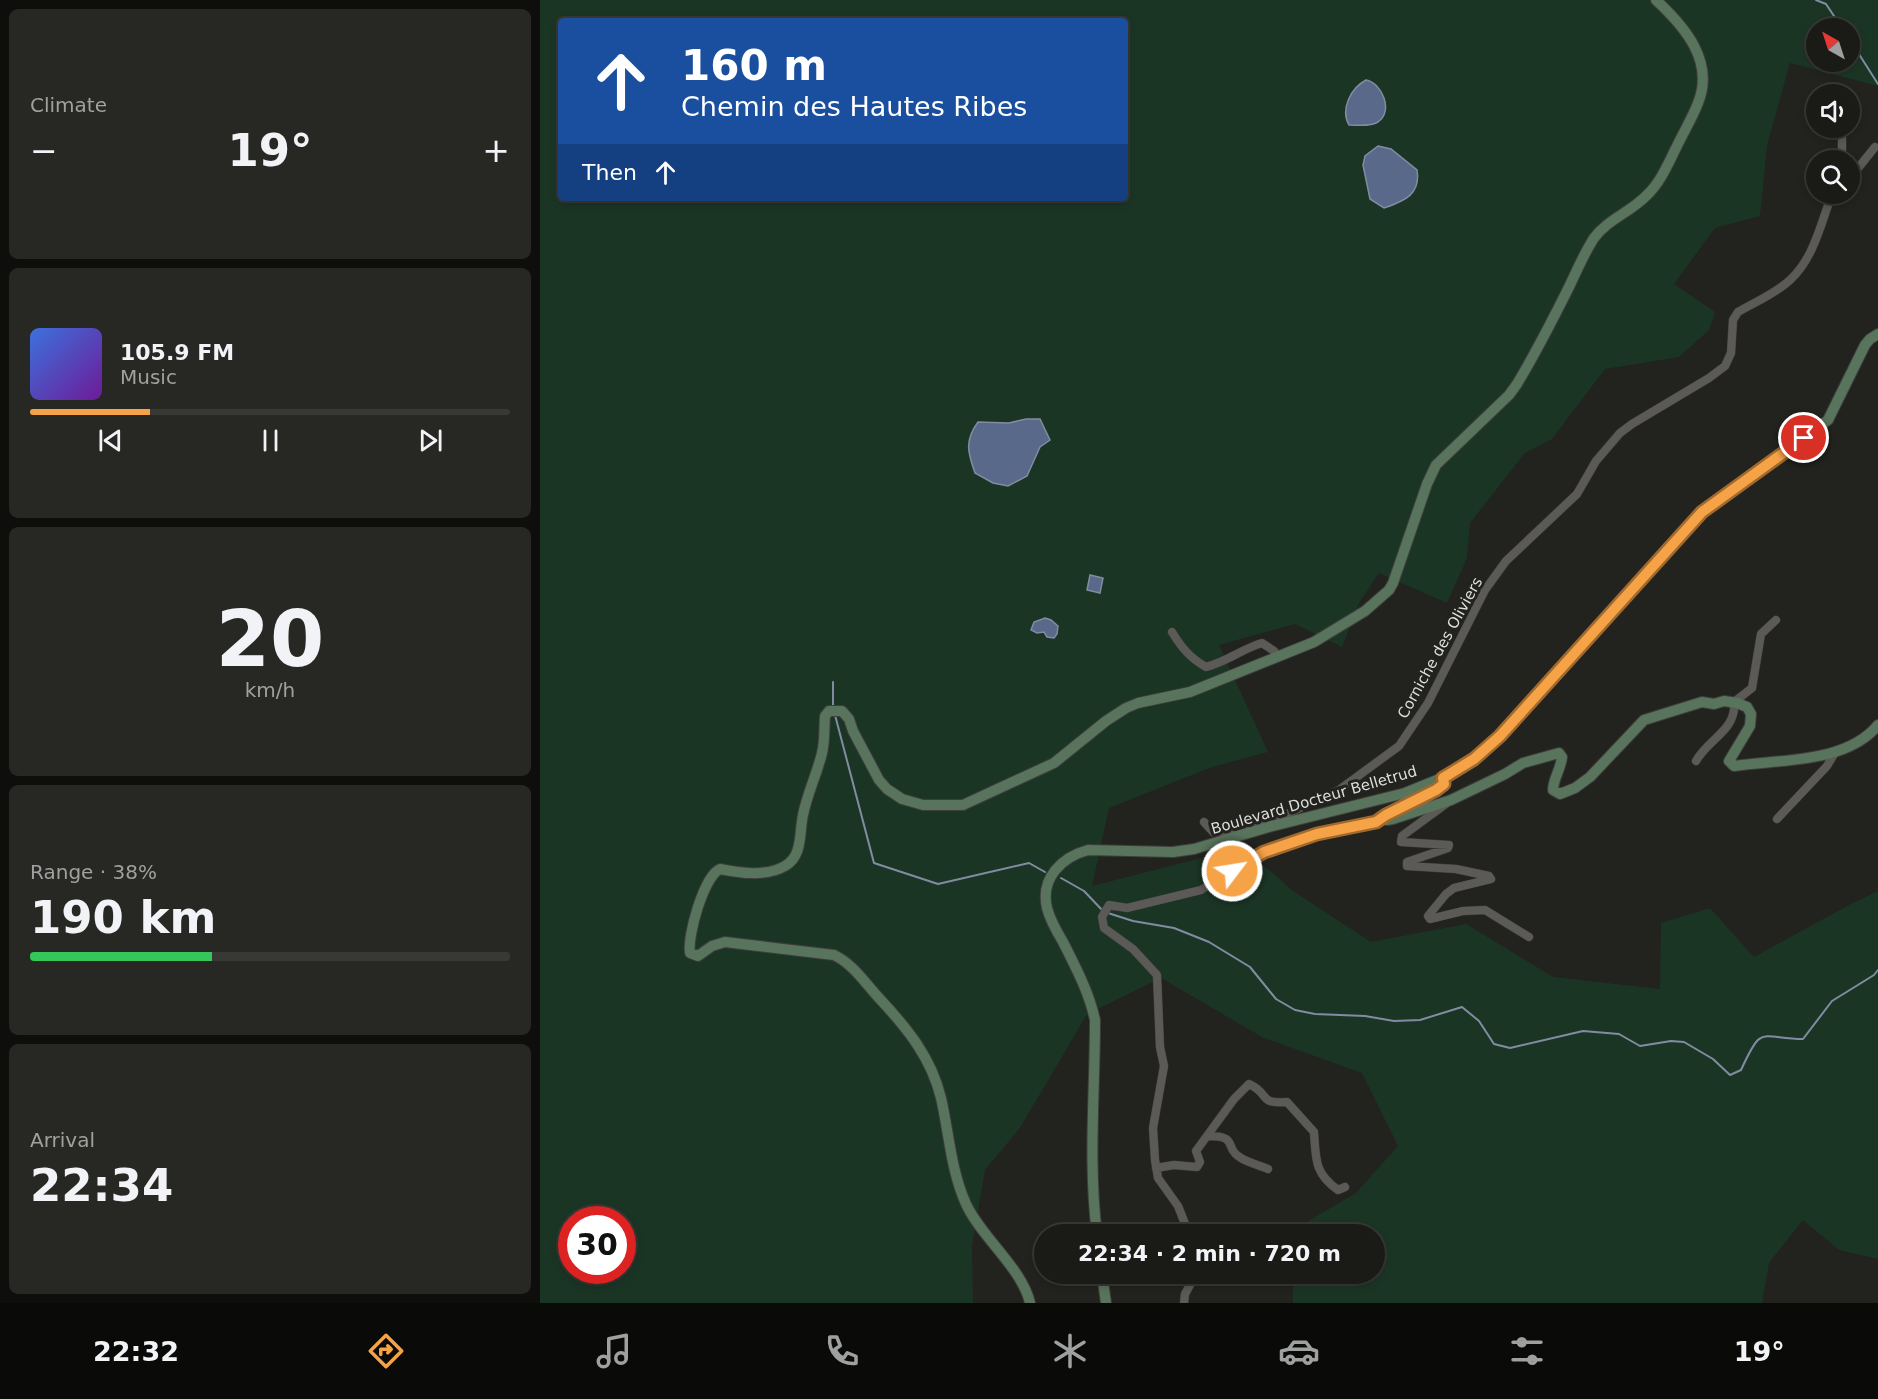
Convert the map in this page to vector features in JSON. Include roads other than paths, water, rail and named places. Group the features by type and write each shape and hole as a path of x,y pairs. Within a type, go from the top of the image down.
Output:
{"street":[{"path":"1030,1303 1022,1284 967,1206 956,1178 940,1097 932,1072 926,1057 903,1025 849,964 834,954 725,942 712,946 698,956 690,953 688,944 691,929 710,879 720,869 741,873 772,871 785,866 794,857 800,837 802,816 823,751 825,716 836,711 849,719 879,780 887,789 902,799 923,805 963,805 1054,763 1106,721 1126,708 1138,703 1190,692 1314,642 1365,610 1389,590 1427,483 1436,465 1509,395 1517,384 1586,251 1601,230 1646,197 1659,181 1699,101 1702,82 1700,61 1693,42 1679,21 1656,0"},
{"path":"1860,166 1875,147"},
{"path":"1828,205 1832,204"},
{"name":"Corniche des Oliviers","path":"1252,832 1264,820 1289,813 1338,790 1399,746 1428,703 1485,590 1506,561 1577,494 1596,461 1620,433 1632,423 1709,378 1725,366 1731,353 1733,320 1736,315 1772,294 1790,280 1802,266 1815,242 1828,205"},
{"name":"Boulevard Docteur Belletrud","path":"1096,1224 1092,1162 1095,1020 1084,984 1047,907 1049,882 1054,871 1065,859 1088,850 1173,852 1213,844 1405,793 1443,778 1474,759 1500,736 1702,512 1828,420 1865,345 1878,334"},
{"path":"1734,702 1752,688 1761,634 1776,620"},
{"path":"1172,632 1182,649 1206,667 1262,643 1274,651 1278,657"},
{"path":"1384,818 1393,819 1451,800 1523,763 1558,753 1562,757 1561,767 1553,784 1553,790 1560,794 1575,788 1590,777 1644,720 1702,702 1714,704 1724,701 1734,702 1747,707 1751,714 1751,722 1729,761 1734,766 1795,761 1836,751 1864,738 1878,725"},
{"path":"1696,761 1700,753 1728,727 1735,714 1734,702"},
{"path":"1777,819 1827,766 1836,751"},
{"path":"1185,1224 1178,1206 1158,1178 1156,1168 1153,1128 1164,1066 1160,1047 1157,975 1133,949 1104,928 1102,917 1109,905 1127,908 1201,890 1264,852 1317,834 1376,822 1436,790 1444,784 1443,778"},
{"path":"1451,800 1402,836 1401,842 1449,844 1448,848 1418,857 1407,862 1407,866 1456,869 1489,876 1491,879 1454,888 1428,916 1430,919 1462,911 1485,910 1529,937"},
{"path":"1204,822 1214,833 1244,828 1252,832"},
{"path":"1156,1168 1174,1165 1197,1167 1200,1162 1196,1151 1234,1099 1249,1084 1259,1089 1265,1100 1272,1103 1287,1102 1293,1107 1303,1122 1314,1132 1316,1165 1322,1175 1338,1190 1345,1187"},
{"path":"1208,1136 1225,1137 1230,1140 1236,1154 1242,1159 1268,1169"},
{"path":"1103,1284 1106,1303"},
{"path":"1184,1303 1185,1294 1190,1284"}],"water":[{"path":"1366,80 1377,86 1384,98 1383,117 1375,124 1349,125 1346,112 1348,100 1356,88"},
{"path":"1378,146 1391,149 1417,170 1418,178 1414,191 1410,195 1384,208 1370,199 1363,165 1365,156"},
{"path":"1040,419 1050,440 1040,447 1027,476 1008,486 993,483 975,473 969,441 978,422 1009,423"},
{"path":"1090,575 1103,578 1100,593 1087,590"},
{"path":"1045,618 1058,626 1054,638 1047,637 1044,632 1037,633 1031,630 1034,622"}],"waterway":[{"path":"1816,0 1826,4 1835,18"},
{"path":"1860,56 1878,84"},
{"path":"833,682 833,706"},
{"path":"835,715 874,863 938,884 1029,863 1045,872"},
{"path":"1061,878 1084,891 1103,911"},
{"path":"1108,913 1133,921 1174,928 1209,942 1250,967 1276,999 1295,1010 1394,1021 1420,1020 1462,1007 1479,1021 1494,1044 1510,1048 1583,1031 1619,1034 1640,1046 1671,1041 1684,1042 1713,1059 1730,1075 1741,1070 1753,1046 1763,1037 1803,1039 1832,1001 1874,975 1878,970"}]}
